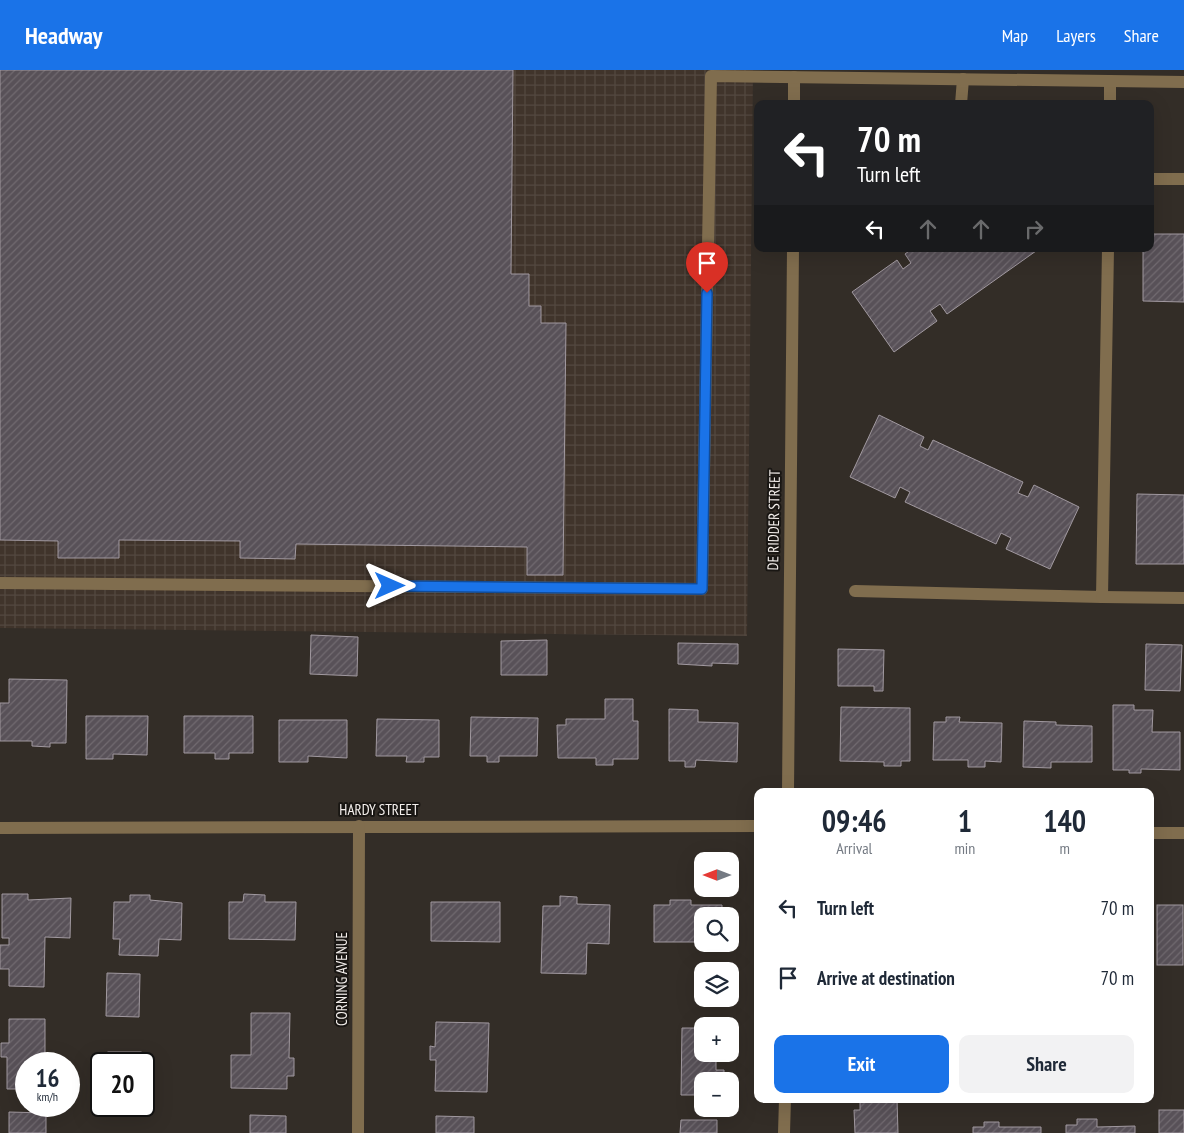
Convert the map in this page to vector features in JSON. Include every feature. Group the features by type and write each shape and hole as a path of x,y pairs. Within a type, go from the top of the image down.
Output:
{"street":[{"path":"0,583 702,589 711,73 794,77 1184,82"},
{"path":"794,77 794,100"},
{"path":"961,100 963,79"},
{"path":"1110,81 1110,100"},
{"path":"1154,179 1184,179"},
{"name":"DE RIDDER STREET","path":"788,788 792,252"},
{"path":"1102,597 1108,252"},
{"path":"855,591 1184,598"},
{"name":"CORNING AVENUE","path":"358,1133 359,826"},
{"name":"HARDY STREET","path":"0,828 754,826"},
{"path":"1154,833 1184,833"},
{"path":"784,1133 785,1103"}],"shaded area":[{"path":"0,70 753,70 747,636 0,628"}],"building":[{"path":"0,70 513,70 511,274 529,274 529,306 541,306 541,323 566,323 563,575 527,575 527,547 296,544 295,559 240,558 240,541 119,540 119,558 58,558 58,541 0,540"},
{"path":"1154,234 1184,234 1184,302 1143,301 1143,252 1154,252"},
{"path":"908,252 1035,252 947,314 940,304 930,311 937,321 894,352 852,292 897,260 903,269 911,263 905,254"},
{"path":"879,415 924,437 920,446 928,450 933,440 1023,482 1018,493 1028,497 1034,485 1079,507 1050,569 1006,549 1011,538 1001,533 996,544 905,502 910,492 900,487 895,498 850,477"},
{"path":"1137,494 1184,495 1184,564 1136,564"},
{"path":"311,635 358,637 357,676 310,674"},
{"path":"547,640 547,675 501,675 501,641"},
{"path":"678,643 738,644 738,664 712,663 712,666 678,664"},
{"path":"1146,644 1182,645 1180,691 1145,690"},
{"path":"838,649 884,650 883,691 874,691 874,686 838,686"},
{"path":"9,679 67,680 66,743 50,743 50,747 32,746 32,741 0,741 0,703 9,703"},
{"path":"605,699 633,699 633,721 638,721 638,759 613,759 613,765 596,765 596,758 558,758 557,725 566,725 566,719 605,719"},
{"path":"1113,705 1134,705 1134,710 1153,710 1152,732 1180,732 1180,770 1141,769 1141,773 1129,773 1129,770 1113,770"},
{"path":"841,707 910,708 910,761 901,761 901,766 884,766 884,762 840,761"},
{"path":"669,709 698,710 698,722 738,723 737,762 696,760 695,767 685,767 685,761 669,761"},
{"path":"86,716 148,716 147,755 113,754 113,759 86,759"},
{"path":"184,716 253,716 253,753 229,753 229,759 215,759 215,753 184,753"},
{"path":"471,717 538,718 537,756 499,756 499,762 487,762 487,756 470,756"},
{"path":"946,717 960,717 959,722 1002,723 1001,762 985,761 985,767 968,767 968,760 933,760 934,722 946,722"},
{"path":"377,719 439,720 439,757 424,757 424,762 406,762 407,756 376,756"},
{"path":"279,720 347,720 347,758 308,756 308,762 279,762"},
{"path":"1024,721 1056,722 1056,725 1092,726 1092,762 1051,762 1051,768 1023,767"},
{"path":"2,894 28,894 28,900 71,898 70,938 45,937 44,987 9,986 9,969 0,969 0,945 9,945 9,938 2,938"},
{"path":"244,894 265,895 265,902 296,902 295,940 229,939 229,902 243,902"},
{"path":"130,895 150,895 150,900 182,903 181,940 159,939 158,956 119,955 120,939 113,939 114,902 130,902"},
{"path":"560,896 577,897 577,904 610,905 609,944 587,943 586,974 541,973 543,906 560,906"},
{"path":"670,900 691,900 691,905 722,905 722,907 694,907 694,942 654,942 654,905 670,905"},
{"path":"431,902 500,902 500,942 431,941"},
{"path":"1157,905 1183,905 1183,965 1157,965"},
{"path":"107,973 140,974 139,1017 106,1016"},
{"path":"251,1013 290,1013 289,1058 294,1058 294,1076 287,1076 287,1089 231,1088 231,1055 251,1055"},
{"path":"9,1019 45,1019 45,1052 15,1052 15,1089 7,1089 7,1057 1,1057 1,1043 9,1043"},
{"path":"436,1022 489,1023 487,1092 435,1091 436,1060 430,1060 430,1046 435,1047"},
{"path":"682,1028 694,1028 694,1062 716,1062 716,1070 724,1070 724,1072 694,1072 694,1095 681,1095"},
{"path":"860,1103 897,1103 898,1133 855,1133 854,1110 860,1110"},
{"path":"1159,1110 1184,1110 1184,1133 1159,1133"},
{"path":"9,1112 15,1112 15,1117 46,1117 46,1133 9,1133"},
{"path":"250,1115 286,1116 286,1133 250,1133"},
{"path":"436,1116 474,1117 474,1133 436,1133"},
{"path":"1077,1119 1097,1119 1097,1127 1135,1126 1135,1133 1066,1133 1066,1125 1077,1125"},
{"path":"681,1120 717,1120 717,1133 680,1133"},
{"path":"984,1122 999,1122 999,1127 1041,1127 1041,1133 973,1133 973,1127 984,1127"}],"route":[{"path":"390,586 702,589 707,293"}]}
